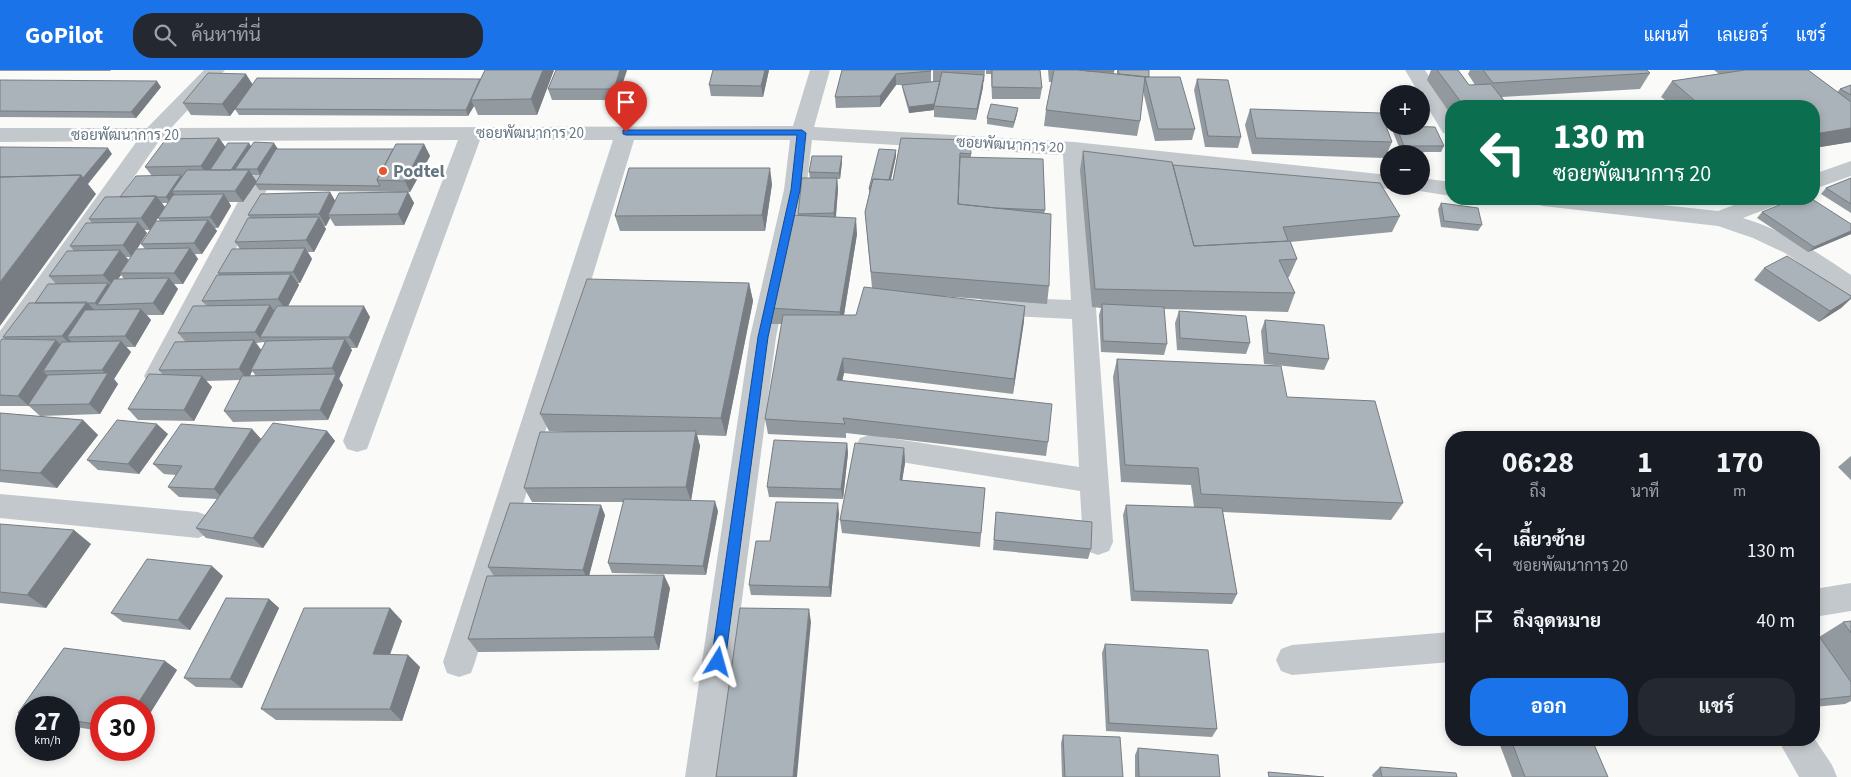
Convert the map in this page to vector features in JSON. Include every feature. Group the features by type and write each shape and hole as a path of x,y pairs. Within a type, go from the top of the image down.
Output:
{"street":[{"path":"0,352 154,134 214,70"},
{"path":"702,777 763,337 795,190 802,133 820,70"},
{"path":"1415,70 1445,118"},
{"path":"357,441 472,132"},
{"name":"ซอยพัฒนาการ 20","path":"0,135 472,132 802,133 1074,148 1380,181"},
{"path":"458,662 626,132"},
{"path":"157,376 250,200 289,133"},
{"path":"1074,148 1098,542"},
{"path":"1820,180 1851,168"},
{"path":"1430,186 1445,187"},
{"path":"1596,205 1720,219 1761,232 1793,247 1851,287"},
{"path":"1720,219 1756,205"},
{"path":"966,305 1084,310"},
{"path":"870,446 1095,481"},
{"path":"0,506 198,525"},
{"path":"1820,602 1851,597"},
{"path":"1292,660 1445,647"},
{"path":"1799,746 1820,777"}],"building":[{"path":"485,70 543,70 531,99 471,100"},
{"path":"556,70 620,70 614,89 548,89"},
{"path":"713,70 765,70 761,86 709,85"},
{"path":"842,70 931,71 896,74 880,96 835,97"},
{"path":"992,70 1040,70 1042,88 992,87"},
{"path":"1054,70 1079,70 1145,77 1140,121 1046,110"},
{"path":"1079,70 1114,70 1114,71 1088,71"},
{"path":"1118,70 1149,70 1149,77 1119,74"},
{"path":"1437,70 1458,70 1469,85 1491,84 1503,100 1460,100"},
{"path":"1483,70 1647,70 1650,73 1493,83"},
{"path":"1745,70 1808,70 1851,102 1851,128 1820,133 1820,100 1694,100 1672,81"},
{"path":"942,72 984,75 977,109 934,106"},
{"path":"208,73 246,74 222,104 183,103"},
{"path":"1145,77 1180,77 1195,129 1158,129"},
{"path":"257,78 480,79 466,110 235,109"},
{"path":"1197,79 1228,80 1241,137 1208,136"},
{"path":"0,80 157,81 131,112 0,111"},
{"path":"940,81 934,104 909,107 902,85"},
{"path":"1851,85 1851,95 1840,89"},
{"path":"991,104 1018,108 1014,122 987,118"},
{"path":"1250,109 1380,113 1380,135 1389,135 1392,142 1256,138"},
{"path":"1430,127 1435,127 1444,146 1430,145 1404,145 1400,135 1430,135"},
{"path":"219,138 201,166 145,167 166,139"},
{"path":"901,138 970,140 971,154 960,153 958,204 1051,214 1049,286 871,272 865,212 873,179 893,180"},
{"path":"254,142 274,143 257,169 235,169"},
{"path":"228,143 249,143 231,170 210,170"},
{"path":"396,144 424,144 405,181 377,180"},
{"path":"0,147 108,148 83,178 81,175 0,177"},
{"path":"276,149 393,149 377,180 380,186 255,184"},
{"path":"879,149 896,150 889,180 873,179 869,189"},
{"path":"1083,151 1172,162 1194,246 1290,241 1297,259 1279,260 1295,293 1095,289"},
{"path":"812,156 842,156 839,173 809,172"},
{"path":"960,157 1043,159 1045,210 958,204"},
{"path":"1173,165 1380,183 1380,195 1387,195 1400,216 1283,227 1288,241 1194,246"},
{"path":"629,168 770,168 762,215 615,216"},
{"path":"187,170 249,170 235,191 172,191"},
{"path":"81,175 0,282 0,177"},
{"path":"181,175 166,197 120,197 136,176"},
{"path":"802,178 837,178 834,213 798,214"},
{"path":"1851,178 1851,204 1826,188"},
{"path":"330,192 319,214 248,215 261,194"},
{"path":"408,192 398,214 328,215 339,193"},
{"path":"224,194 210,217 158,218 173,195"},
{"path":"156,196 141,218 89,219 105,197"},
{"path":"1441,203 1478,208 1482,225 1444,221"},
{"path":"1820,204 1851,224 1851,231 1814,247 1762,212 1779,205"},
{"path":"789,215 856,218 840,312 768,308"},
{"path":"319,217 306,240 235,242 248,218"},
{"path":"208,220 194,243 141,244 156,221"},
{"path":"138,222 123,245 70,246 86,223"},
{"path":"190,248 174,273 120,273 136,249"},
{"path":"305,248 293,272 218,273 232,249"},
{"path":"120,250 103,275 49,276 67,251"},
{"path":"1787,256 1851,296 1851,298 1830,311 1764,268"},
{"path":"291,274 278,299 202,301 217,275"},
{"path":"169,278 153,303 97,305 114,279"},
{"path":"587,279 749,283 721,418 540,414"},
{"path":"108,283 95,303 35,303 48,284"},
{"path":"864,287 1025,306 1014,379 843,358 837,380 1052,404 1048,442 843,418 845,424 765,419 783,315 856,315"},
{"path":"87,302 62,336 3,337 29,303"},
{"path":"1102,304 1164,307 1167,344 1103,341"},
{"path":"270,305 255,332 178,333 193,306"},
{"path":"277,306 364,306 349,337 260,337"},
{"path":"141,309 125,336 67,337 85,310"},
{"path":"1179,311 1246,316 1250,343 1180,338"},
{"path":"1265,320 1324,325 1329,359 1268,353"},
{"path":"2,339 56,340 18,396 0,395 0,342"},
{"path":"345,339 332,368 251,370 266,341"},
{"path":"254,340 239,369 159,370 175,342"},
{"path":"121,341 102,370 43,371 62,342"},
{"path":"1117,359 1281,366 1287,397 1375,401 1403,503 1201,494 1198,468 1125,465"},
{"path":"108,373 89,404 28,405 48,375"},
{"path":"149,374 202,376 184,410 128,409"},
{"path":"336,374 320,410 224,411 242,376"},
{"path":"0,413 83,420 40,473 0,470"},
{"path":"117,420 157,424 128,464 87,460"},
{"path":"273,423 327,431 253,538 196,528"},
{"path":"181,424 252,429 214,489 168,487 182,466 153,464"},
{"path":"696,431 686,487 524,488 540,432"},
{"path":"774,440 847,443 841,489 767,487"},
{"path":"855,443 904,448 900,480 985,488 981,533 840,520"},
{"path":"624,499 715,501 703,566 608,563"},
{"path":"776,502 838,503 829,587 749,585 756,541 770,541"},
{"path":"510,503 601,505 583,570 488,567"},
{"path":"1126,505 1222,508 1237,594 1134,591"},
{"path":"996,512 1092,522 1091,549 994,540"},
{"path":"0,524 74,530 27,595 0,592"},
{"path":"147,559 212,566 178,620 111,613"},
{"path":"664,575 654,637 468,639 487,576"},
{"path":"226,598 269,599 230,679 184,678"},
{"path":"304,608 390,608 373,654 408,655 390,709 261,709"},
{"path":"740,608 809,609 793,777 716,777"},
{"path":"1851,621 1851,633 1843,622"},
{"path":"1820,638 1851,682 1851,696 1820,699"},
{"path":"1105,644 1208,650 1217,729 1109,723"},
{"path":"64,648 165,661 143,696 90,696 90,723 80,722 80,696 30,696"},
{"path":"1063,735 1120,737 1123,777 1065,777"},
{"path":"1513,746 1595,746 1608,777 1525,777"},
{"path":"1138,748 1218,755 1220,777 1139,777"},
{"path":"1380,767 1456,773 1457,777 1382,777"},
{"path":"1268,772 1324,777 1269,777"}],"place":[{"name":"Podtel","path":"383,171"}],"route":[{"path":"626,132 802,133 795,190 763,337 718,662"}]}
